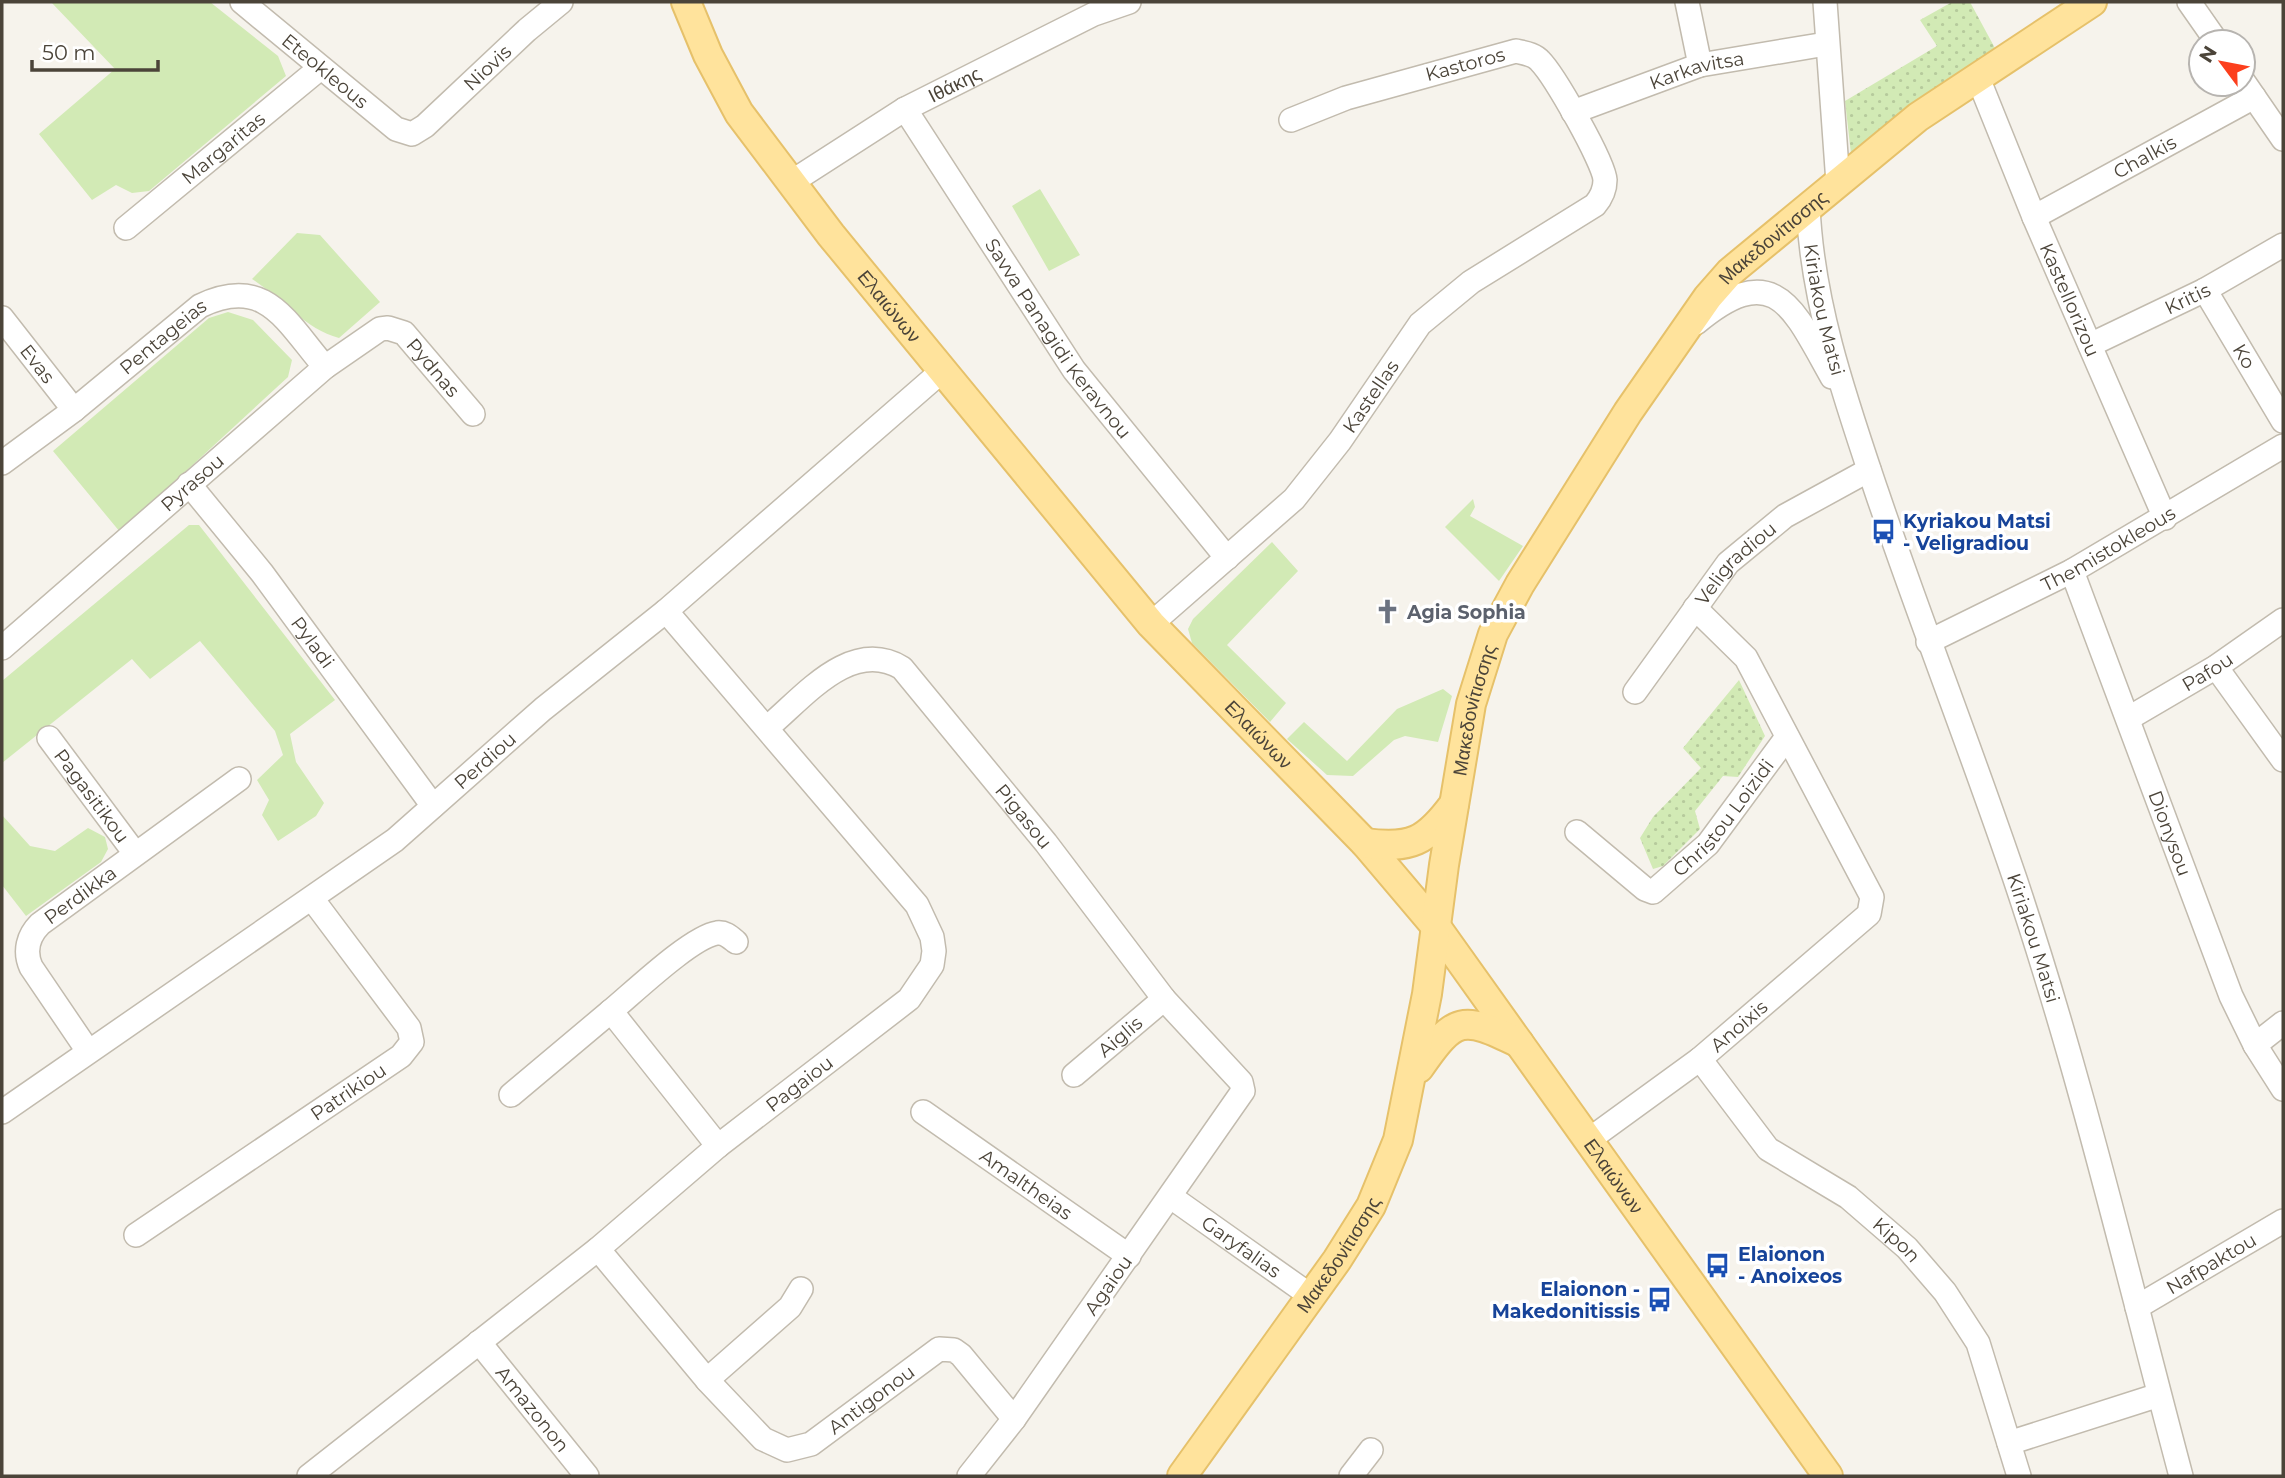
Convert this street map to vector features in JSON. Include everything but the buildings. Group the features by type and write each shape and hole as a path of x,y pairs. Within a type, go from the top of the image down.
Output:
{"main road":[{"name":"Ελαιώνων","path":"686,2 708,55 739,113 790,183 1151,624 1365,843 1437,928 1828,1476"},
{"name":"Μακεδονίτισσης","path":"1182,1476 1311,1296 1371,1206 1398,1140 1413,1076 1471,704 1493,634 1514,594 1628,412 1707,297 1730,272 1918,117 2092,2"},
{"path":"1365,843 1398,845 1419,840 1433,831 1455,803"},
{"path":"1413,1076 1438,1039 1457,1025 1484,1027 1521,1044"}],"street":[{"name":"Eteokleous","path":"242,2 396,129 412,134"},
{"name":"Niovis","path":"412,134 425,126 527,30 561,2"},
{"name":"Ιθάκης","path":"790,183 905,109 1094,14 1129,2"},
{"path":"1687,2 1700,65"},
{"path":"1825,2 1838,183"},
{"path":"2189,2 2207,28"},
{"name":"Karkavitsa","path":"1573,111 1700,65 1826,44"},
{"name":"Kastoros","path":"1291,120 1346,98 1516,51 1541,61 1573,111 1603,170 1604,189"},
{"name":"Margaritas","path":"126,228 320,69"},
{"name":"Kastellorizou","path":"1978,78 2034,217 2165,518"},
{"name":"Chalkis","path":"2034,217 2234,98"},
{"path":"2255,98 2283,139"},
{"name":"Savva Panagidi Keravnou","path":"905,109 1074,370 1227,558"},
{"name":"Kastellas","path":"1151,624 1294,499 1340,441 1420,324 1471,282 1595,205 1604,189"},
{"name":"Kiriakou Matsi","path":"1808,206 1809,245 1817,290 1850,411 1928,642 2026,915 2137,1307 2181,1476"},
{"name":"Kritis","path":"2090,345 2205,290 2283,245"},
{"name":"Kiriakou Matsi","path":"1681,336 1713,309 1740,294 1752,290 1772,296 1792,311 1804,328 1850,411"},
{"name":"Ko","path":"2205,290 2283,421"},
{"name":"Pentageias","path":"2,463 75,410 200,306 223,295 243,294 262,300 278,312 325,367"},
{"name":"Evas","path":"2,318 75,410"},
{"name":"Pyrasou","path":"2,648 325,367 372,333 388,328"},
{"name":"Pydnas","path":"388,328 404,333 473,414"},
{"name":"Perdiou","path":"2,1112 313,900 396,840 543,709 666,611 942,371"},
{"name":"Themistokleous","path":"1928,642 2072,570 2165,518 2283,446"},
{"name":"Veligradiou","path":"1635,692 1728,563 1784,516 1869,470"},
{"name":"Pyladi","path":"190,484 262,573 433,806"},
{"name":"Dionysou","path":"2072,570 2231,996 2255,1045 2283,1089"},
{"name":"Christou Loizidi","path":"1695,608 1746,658 1872,897"},
{"name":"Pagaiou","path":"309,1476 598,1250 718,1146 909,999 932,965 934,951 927,924 917,905 768,727 666,611"},
{"name":"Pafou","path":"2129,718 2216,667 2283,620"},
{"name":"Pigasou","path":"768,727 844,664 869,657 887,659 902,668 1046,843 1164,999 1237,1076 1243,1091"},
{"path":"2216,667 2283,760"},
{"name":"Christou Loizidi","path":"1577,832 1645,889 1653,892 1708,844 1787,737"},
{"name":"Pagasitikou","path":"49,738 134,852"},
{"name":"Perdikka","path":"88,1051 31,967 27,954 29,939 40,924 134,852 239,779"},
{"name":"Anoixis","path":"1590,1139 1700,1059 1869,914 1872,897"},
{"name":"Patrikiou","path":"136,1235 401,1056 412,1042 409,1028 313,900"},
{"path":"511,1095 691,946 716,933 727,935 736,942"},
{"name":"Aiglis","path":"1074,1075 1164,999"},
{"path":"611,1011 718,1146"},
{"path":"2255,1045 2283,1023"},
{"name":"Kipon","path":"1700,1059 1768,1149 1848,1196 1907,1248 1945,1292 1978,1343 2019,1476"},
{"name":"Agaiou","path":"969,1476 1014,1419 1243,1091"},
{"name":"Amaltheias","path":"923,1112 1129,1256"},
{"name":"Garyfalias","path":"1171,1197 1311,1296"},
{"name":"Nafpaktou","path":"2137,1307 2281,1228"},
{"path":"598,1250 707,1380 790,1307 802,1289"},
{"name":"Amazonon","path":"479,1342 581,1475"},
{"name":"Antigonou","path":"707,1380 763,1439 787,1450 811,1444 927,1356 944,1348 961,1355 1014,1419"},
{"path":"2010,1443 2160,1395"},
{"path":"1351,1476 1371,1450"}],"green space":[{"path":"51,2 210,2 278,56 286,76 149,191 132,193 116,185 92,200 39,134 115,69"},
{"path":"1952,2 1970,2 1996,50 1911,106 1851,154 1845,101 1937,46 1920,20"},
{"path":"1040,189 1080,255 1049,271 1012,206"},
{"path":"297,233 320,235 380,302 339,338 315,328 252,279"},
{"path":"228,312 253,320 292,360 288,377 120,532 53,451 209,318"},
{"path":"1473,499 1475,507 1470,516 1523,546 1499,581 1445,527"},
{"path":"189,525 199,525 335,700 290,734 296,762 324,803 316,816 278,841 262,815 269,800 257,780 283,755 275,731 200,641 150,679 132,659 2,763 2,681"},
{"path":"1272,542 1298,571 1227,645 1286,703 1270,722 1192,643 1188,629 1193,619"},
{"path":"1739,680 1765,736 1738,777 1723,776 1695,811 1700,829 1663,866 1653,869 1640,838 1653,817 1701,768 1683,748"},
{"path":"1443,689 1452,696 1438,742 1405,736 1394,740 1353,776 1327,775 1287,739 1304,722 1347,761 1397,709"},
{"path":"2,815 30,846 55,851 88,828 105,837 108,849 101,862 26,916 2,885"}],"place":[{"name":"Kyriakou Matsi - Veligradiou","path":"1883,532"},
{"name":"Agia Sophia","path":"1387,612"},
{"name":"Elaionon - Anoixeos","path":"1718,1265"},
{"name":"Elaionon - Makedonitissis","path":"1660,1300"}]}
